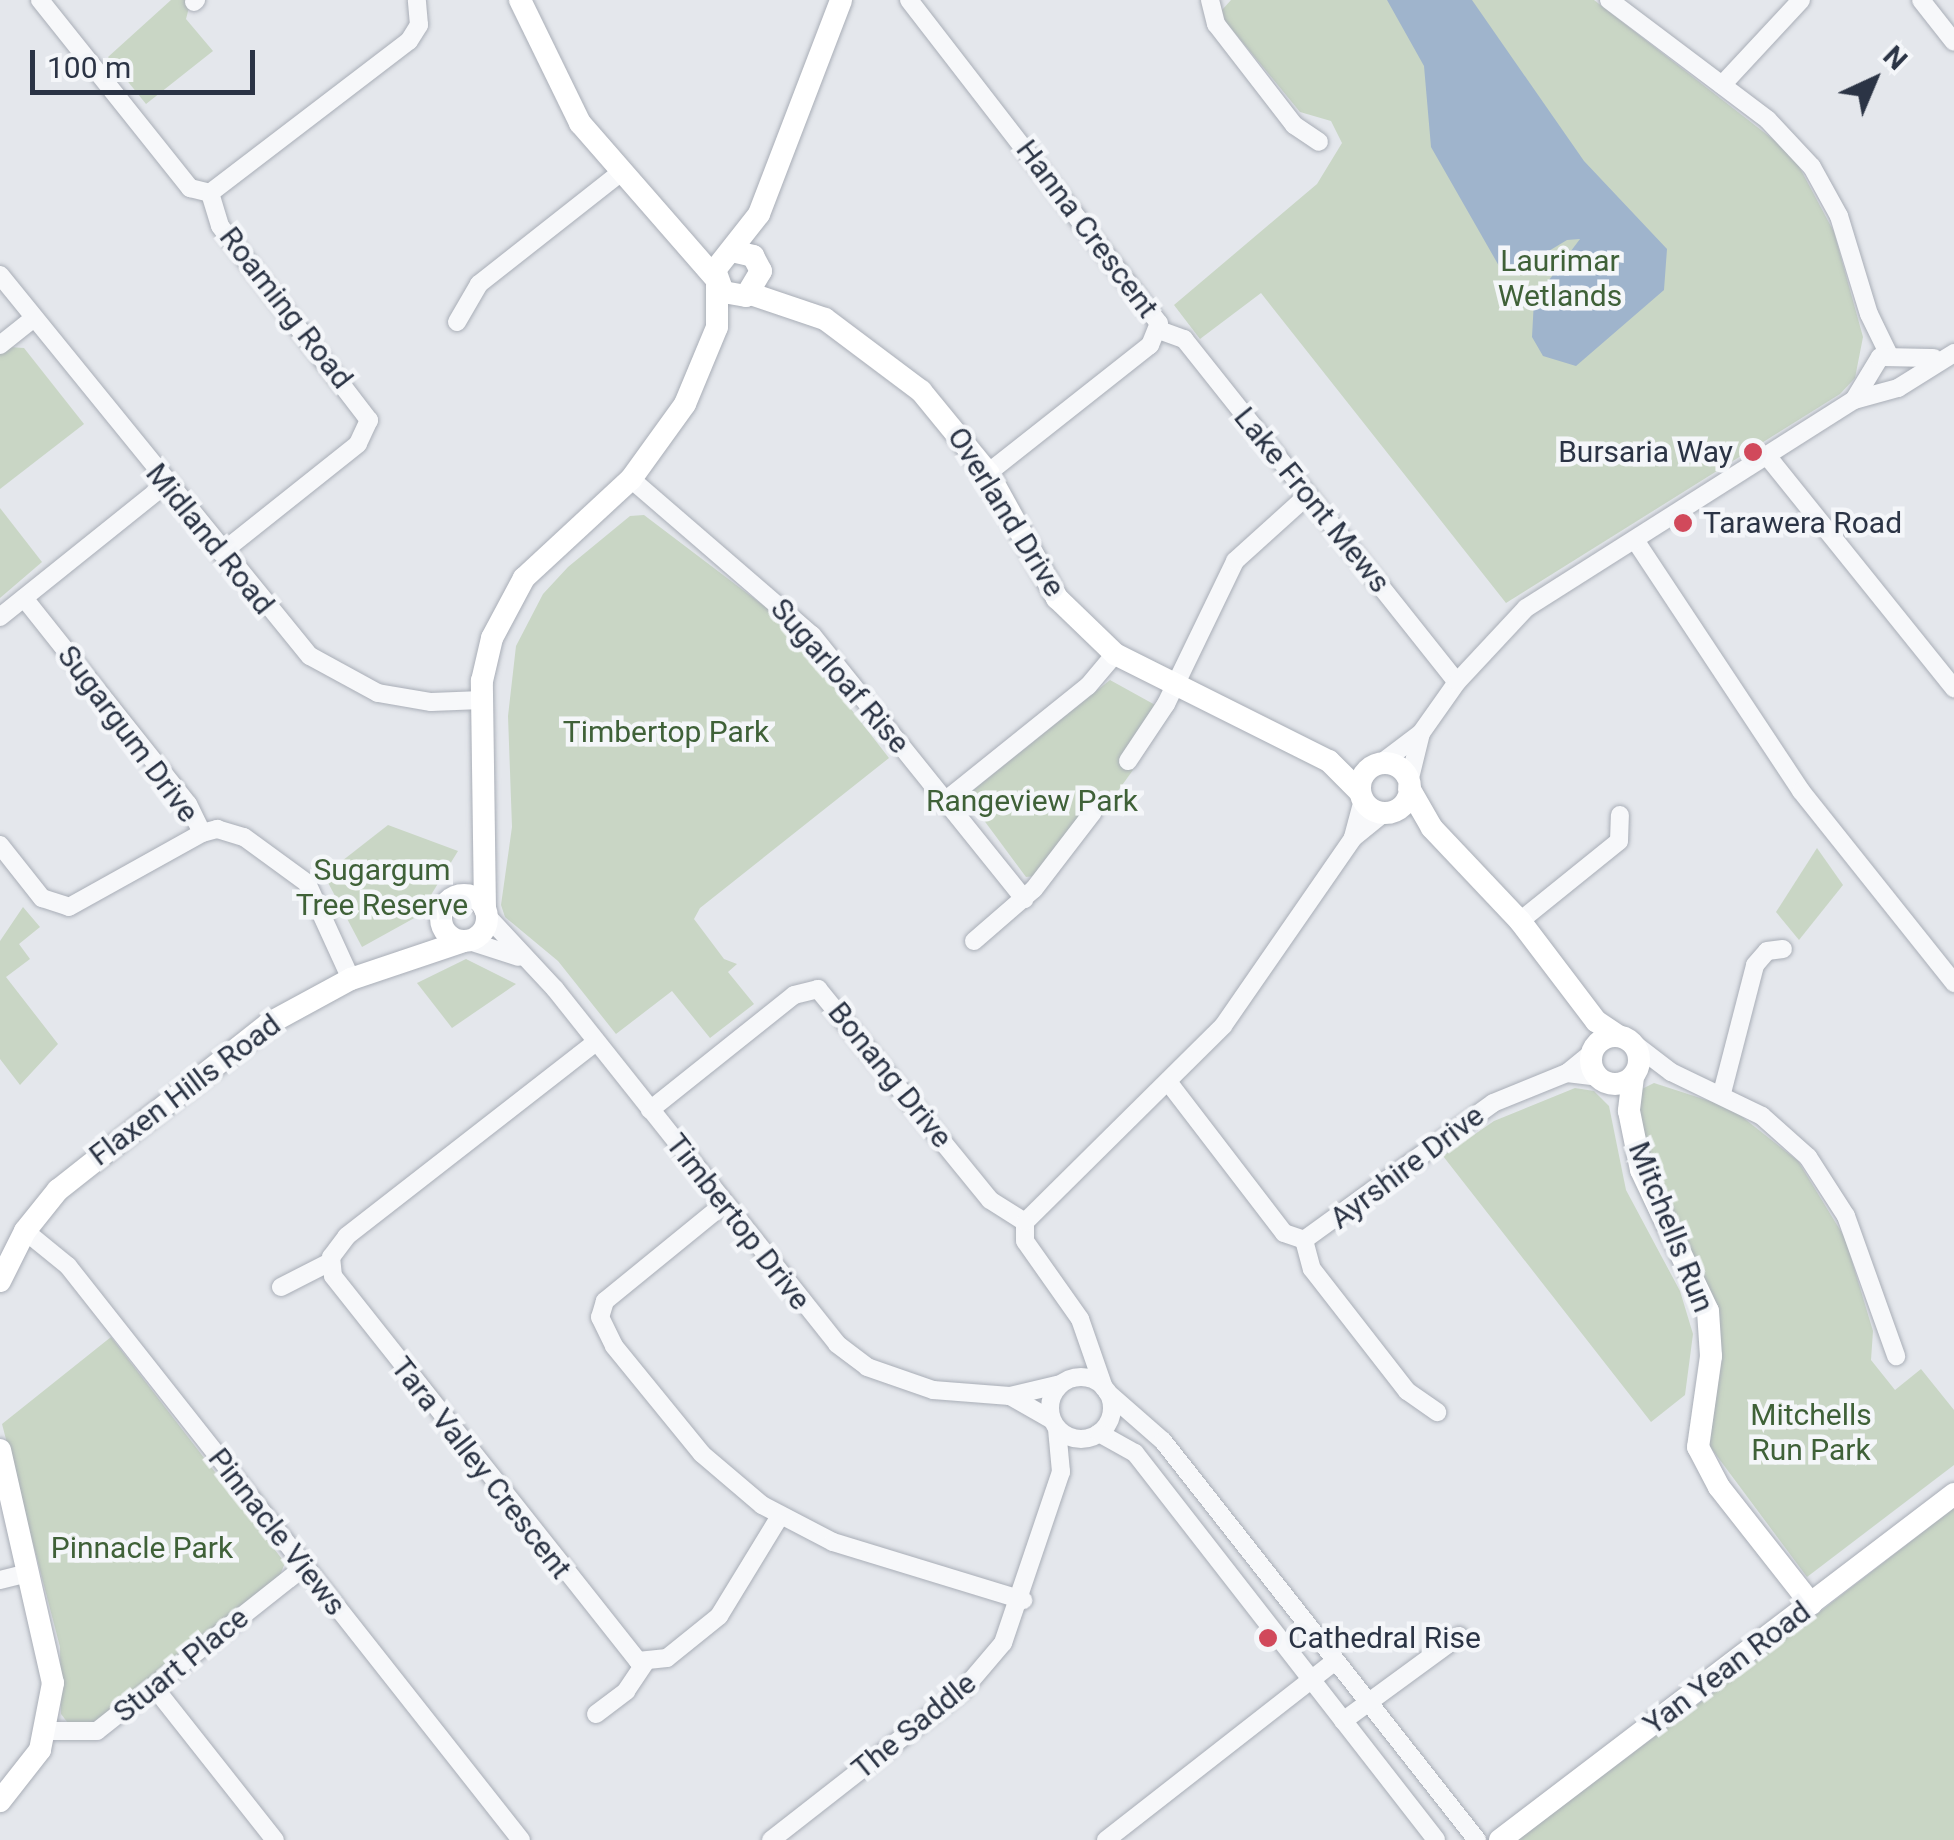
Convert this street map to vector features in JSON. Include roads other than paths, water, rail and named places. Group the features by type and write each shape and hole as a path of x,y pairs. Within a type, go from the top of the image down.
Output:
{"street":[{"name":"Roaming Road","path":"40,0 184,182 210,193 220,226 368,420 363,440 221,553"},
{"path":"210,193 409,40 419,25 417,0"},
{"path":"520,0 565,98 619,174 685,238 716,281"},
{"path":"717,328 716,281 730,252 758,214 841,0"},
{"name":"Hanna Crescent","path":"909,0 1154,310 1159,330 1150,346 988,473"},
{"path":"1210,0 1216,24 1294,125 1320,142"},
{"path":"1609,0 1792,142 1826,188 1882,361 1880,390"},
{"path":"1722,85 1801,0"},
{"path":"1921,0 1954,42"},
{"path":"457,322 479,284 619,174"},
{"path":"466,941 484,929 486,913 482,700 492,638 511,596 549,550 631,479 685,404 717,328 748,295 760,266 758,214"},
{"path":"685,238 760,266"},
{"name":"Overland Drive","path":"760,266 797,305"},
{"name":"Midland Road","path":"0,275 289,636 331,672 407,700 482,700"},
{"name":"Overland Drive","path":"716,281 730,296 748,295 797,305 850,334 921,391 988,473 1057,598 1115,654 1174,687 1329,761 1362,796"},
{"path":"0,345 34,318"},
{"name":"Lake Front Mews","path":"1159,330 1184,339 1456,682"},
{"path":"1854,400 1882,361 1947,356"},
{"path":"1353,838 1363,776 1421,733 1456,682 1526,608 1854,400 1902,384 1947,356"},
{"path":"1882,361 1906,369 1902,384"},
{"path":"1768,456 1954,688"},
{"name":"Sugarloaf Rise","path":"631,479 802,625 1024,899"},
{"path":"0,617 166,484"},
{"path":"1128,760 1174,687 1235,561 1308,495"},
{"path":"1635,540 1801,791 1954,983"},
{"name":"Sugargum Drive","path":"24,598 188,804 202,832 217,829 244,838 306,883 352,979"},
{"path":"946,800 1080,693 1115,654"},
{"path":"1097,1435 1110,1419 1106,1390 1087,1336 1024,1241 1025,1222 1223,1026 1353,838 1388,812 1409,785 1421,733"},
{"name":"Overland Drive","path":"1329,761 1378,764"},
{"path":"1378,764 1401,770 1432,828 1520,921 1582,1005 1671,1072 1722,1093 1787,1134 1830,1185 1896,1356"},
{"path":"1362,796 1388,812 1432,828"},
{"path":"974,940 1024,899 1093,812"},
{"path":"1520,921 1619,841 1620,815"},
{"path":"0,844 42,898 69,908 202,832"},
{"path":"416,953 440,920 443,907 458,895 485,852"},
{"path":"458,895 477,899 486,913"},
{"name":"Timbertop Drive","path":"486,913 596,1042 814,1320 867,1367 933,1390 1010,1396 1066,1382"},
{"path":"440,920 449,937 520,957"},
{"name":"Flaxen Hills Road","path":"0,1281 25,1231 75,1174 268,1024 352,979 416,953 466,941"},
{"path":"1722,1093 1755,965 1766,951 1783,949"},
{"name":"Bonang Drive","path":"650,1110 794,995 818,989 990,1200 1025,1222"},
{"path":"1582,1005 1601,1079"},
{"path":"1593,1051 1626,1040"},
{"name":"Mitchells Run","path":"1626,1040 1640,1058 1629,1112 1654,1203 1708,1310 1712,1356 1698,1447 1719,1486 1811,1604"},
{"path":"281,1287 330,1262 347,1236 596,1042"},
{"name":"Ayrshire Drive","path":"1304,1240 1468,1118 1566,1073 1593,1051"},
{"path":"1566,1073 1601,1079 1671,1072"},
{"name":"Mitchells Run","path":"1601,1079 1629,1112"},
{"path":"1169,1083 1284,1232 1304,1240 1312,1269 1414,1399 1437,1412"},
{"path":"724,1204 614,1291 600,1317 614,1346 702,1454 780,1516 860,1552 1023,1600"},
{"name":"Pinnacle Views","path":"25,1231 68,1266 521,1840"},
{"name":"Tara Valley Crescent","path":"330,1262 338,1284 555,1563 622,1648 645,1663"},
{"path":"1087,1336 1066,1382 1050,1401 1055,1424 1075,1439 1097,1435 1135,1452 1436,1840"},
{"path":"1066,1382 1088,1378 1162,1441 1477,1840"},
{"name":"Timbertop Drive","path":"1010,1396 1055,1424"},
{"name":"The Saddle","path":"771,1840 963,1690 1003,1644 1023,1600 1061,1472 1055,1424"},
{"name":"The Saddle","path":"1061,1472 1097,1435"},
{"path":"0,1450 52,1670 47,1730 30,1768 0,1802"},
{"name":"Yan Yean Road","path":"1500,1840 1954,1494"},
{"path":"596,1714 626,1691 645,1663 667,1658 719,1616 780,1516"},
{"name":"Stuart Place","path":"47,1730 93,1734 304,1566"},
{"path":"0,1580 29,1573"},
{"path":"1343,1720 1370,1707 1458,1636"},
{"path":"1106,1840 1335,1661"},
{"path":"154,1687 275,1840"}],"water":[{"path":"1387,0 1472,0 1584,161 1667,249 1664,290 1576,366 1543,356 1532,337 1534,300 1580,239 1567,240 1514,272 1499,266 1431,147 1424,66"}],"place":[{"name":"Bursaria Way","path":"1753,452"},
{"name":"Tarawera Road","path":"1683,523"},
{"name":"Cathedral Rise","path":"1268,1638"}],"park label":[{"name":"Laurimar Wetlands","path":"1560,278"},
{"name":"Timbertop Park","path":"666,732"},
{"name":"Rangeview Park","path":"1032,801"},
{"name":"Sugargum Tree Reserve","path":"382,887"},
{"name":"Mitchells Run Park","path":"1811,1432"},
{"name":"Pinnacle Park","path":"142,1548"}]}
